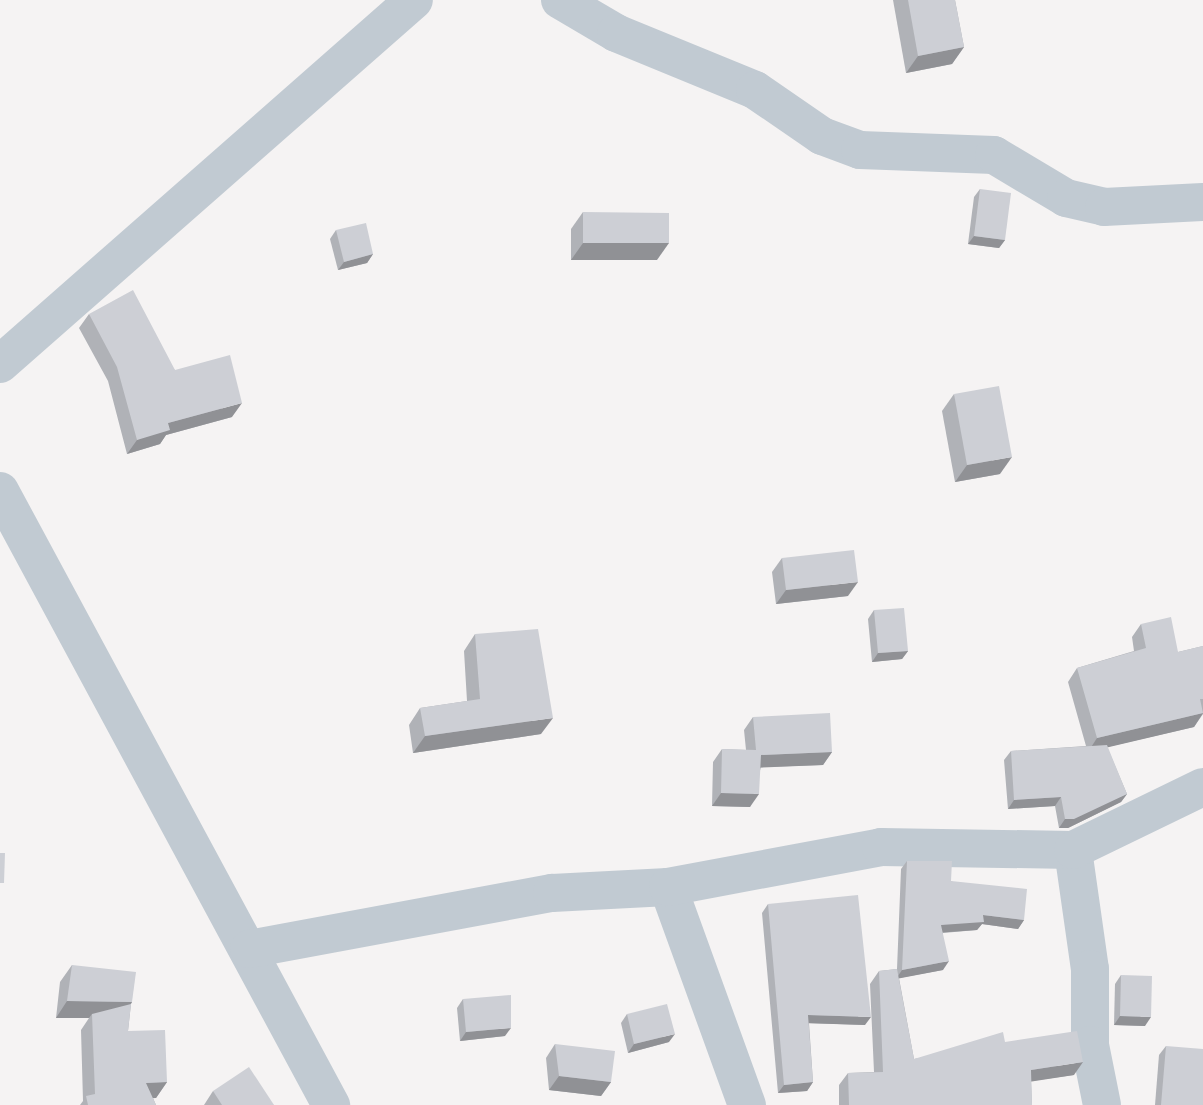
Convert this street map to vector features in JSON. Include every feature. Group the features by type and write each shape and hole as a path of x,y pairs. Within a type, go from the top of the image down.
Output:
{"street":[{"path":"0,364 414,0"},
{"path":"560,0 615,33 755,90 822,136 860,150 994,155 1066,198 1104,207 1203,202"},
{"path":"0,491 331,1105"},
{"path":"249,949 552,893 668,887 881,848 1073,850 1203,787"},
{"path":"1073,850 1090,969 1090,1045 1102,1105"},
{"path":"668,887 747,1105"}],"building":[{"path":"908,0 955,0 964,47 918,56"},
{"path":"980,189 1011,193 1005,240 974,236"},
{"path":"583,212 669,213 669,243 583,243"},
{"path":"366,223 373,254 344,262 336,230"},
{"path":"133,290 175,370 230,355 242,403 168,423 170,430 137,440 117,367 89,314"},
{"path":"999,386 1012,457 967,465 954,394"},
{"path":"854,550 858,582 786,590 782,558"},
{"path":"904,608 908,651 878,653 874,610"},
{"path":"1171,617 1178,652 1203,646 1203,699 1200,699 1203,713 1097,738 1077,668 1146,648 1141,624"},
{"path":"538,629 553,718 425,736 420,708 480,699 475,634"},
{"path":"830,713 832,752 761,755 759,794 721,793 722,749 756,750 753,717"},
{"path":"1107,745 1127,794 1074,819 1065,819 1061,797 1014,800 1011,751"},
{"path":"0,853 5,853 4,883 0,883"},
{"path":"907,861 952,861 951,881 1027,889 1024,920 983,915 984,922 941,925 949,961 902,970"},
{"path":"858,895 871,1017 808,1015 813,1082 784,1085 768,904"},
{"path":"72,965 136,972 132,1002 67,1001"},
{"path":"897,969 914,1059 1003,1032 1005,1042 1077,1031 1083,1062 1031,1070 1032,1105 849,1105 848,1073 883,1072 879,971"},
{"path":"1121,975 1152,976 1151,1017 1120,1016"},
{"path":"511,995 511,1028 466,1032 463,999"},
{"path":"131,1004 128,1031 165,1030 167,1082 146,1083 156,1105 88,1105 86,1096 95,1094 92,1014"},
{"path":"667,1004 675,1034 634,1044 627,1014"},
{"path":"555,1044 615,1051 611,1082 559,1076"},
{"path":"1166,1046 1203,1049 1203,1105 1161,1105"},
{"path":"249,1067 274,1105 222,1105 213,1091"}]}
